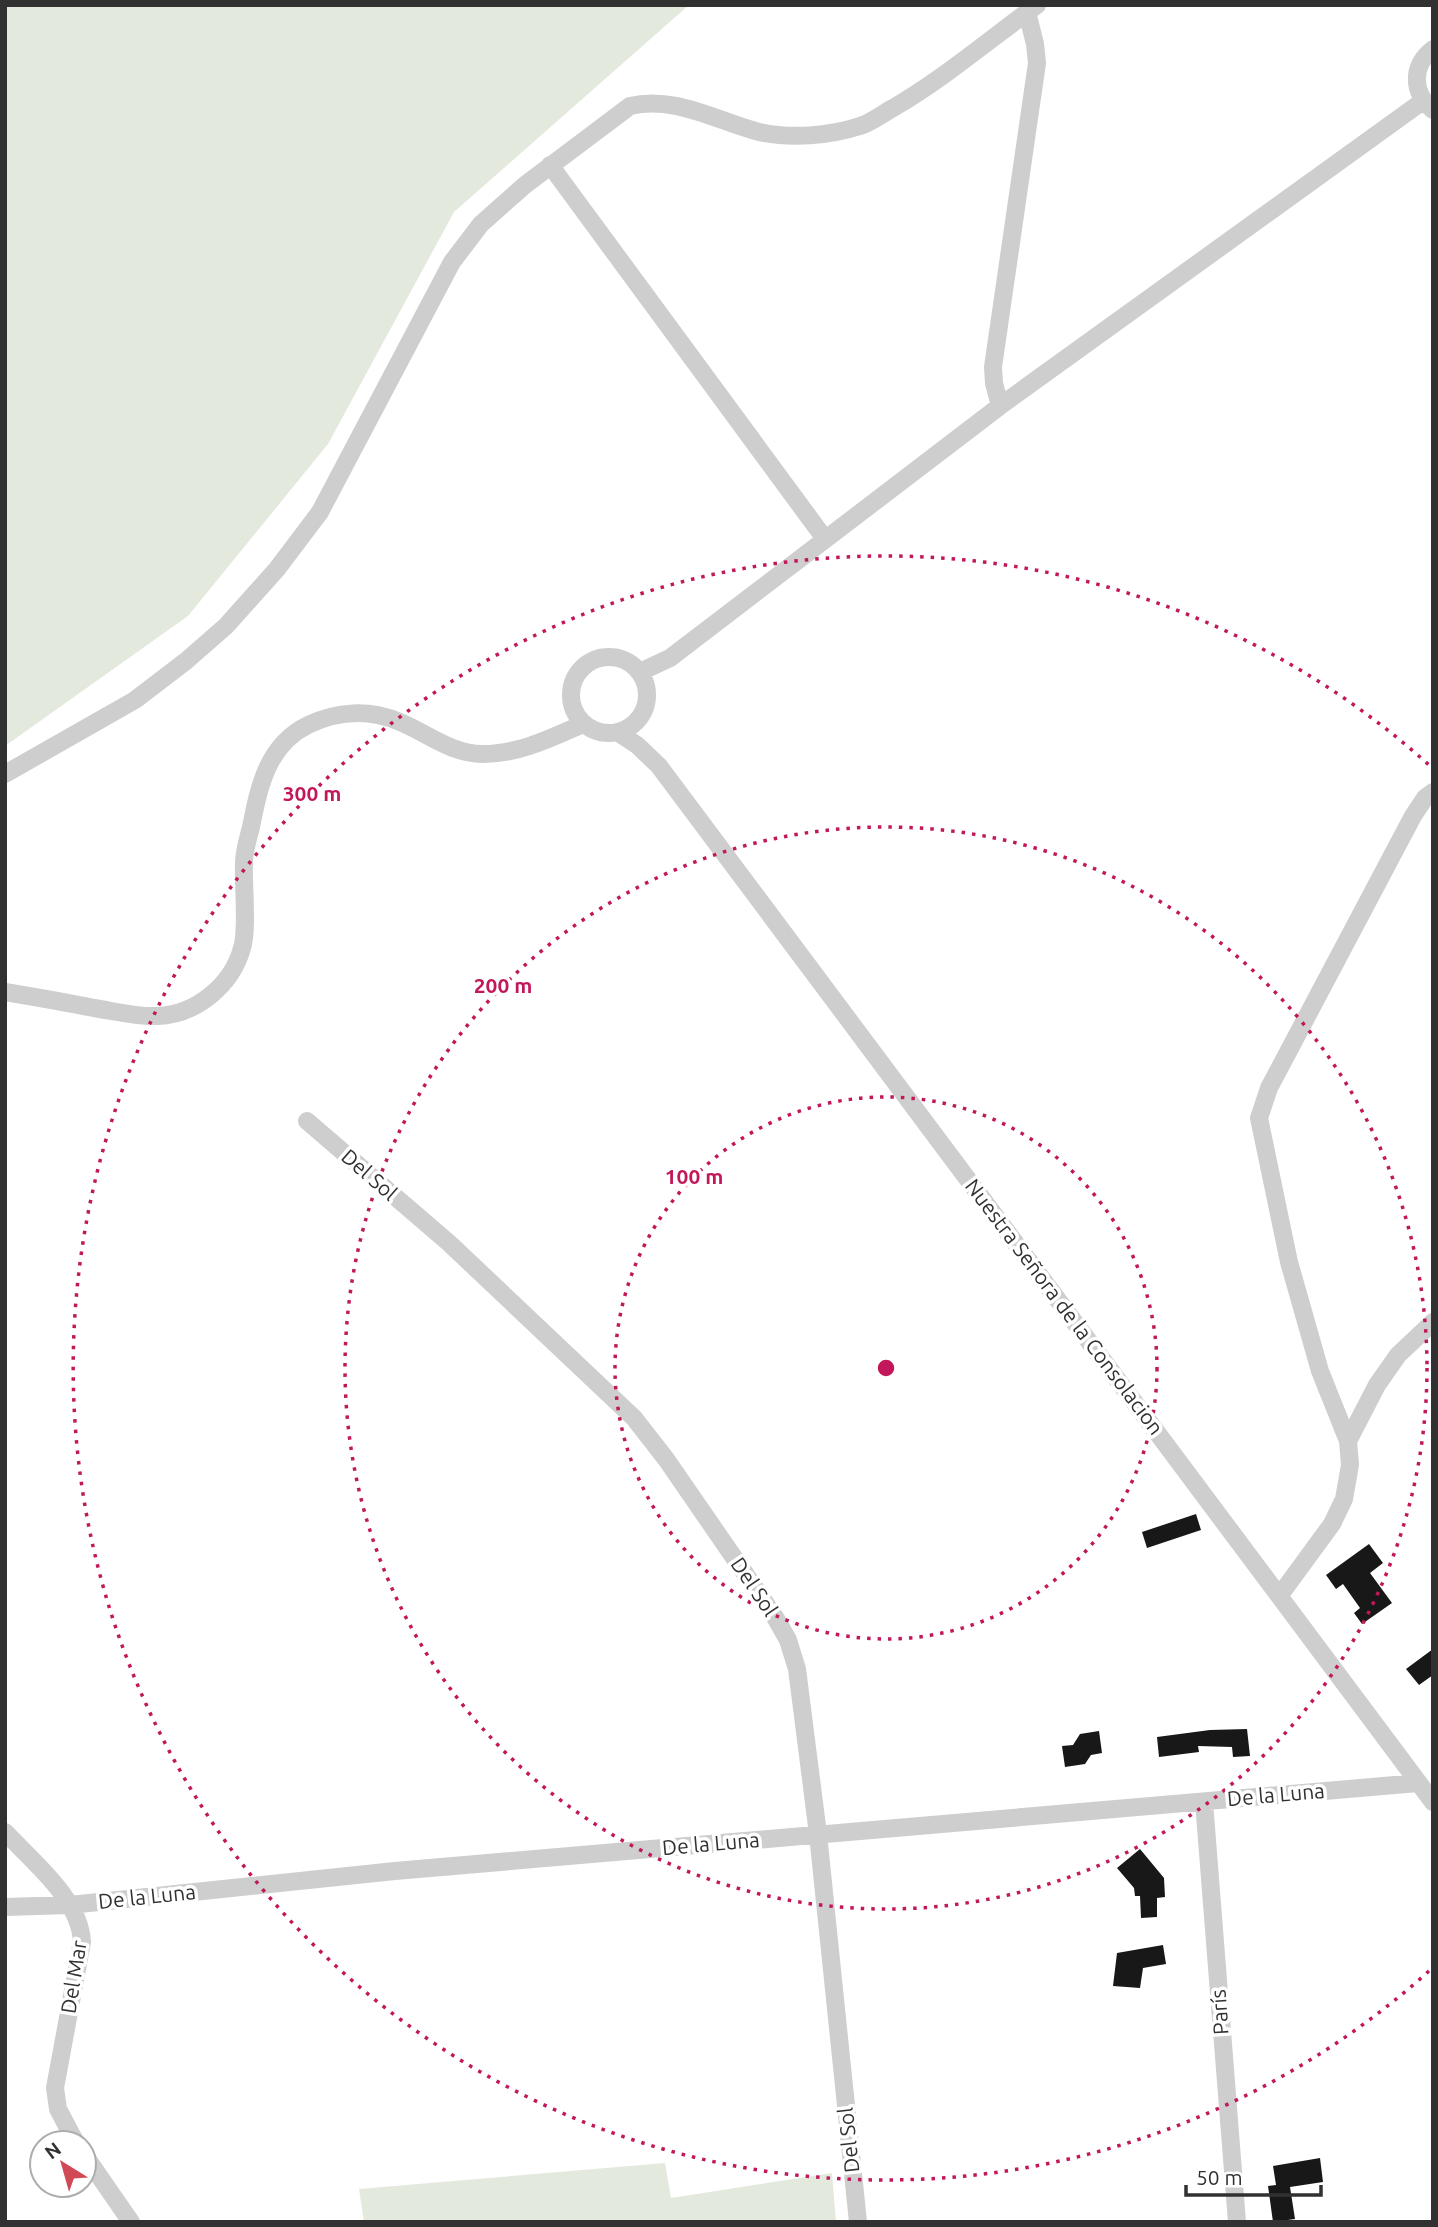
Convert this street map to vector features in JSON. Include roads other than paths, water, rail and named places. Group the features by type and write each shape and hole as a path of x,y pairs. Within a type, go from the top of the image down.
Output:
{"street":[{"path":"5,774 135,700 226,626 320,512 452,262 481,224 550,165 630,106 646,102 667,103 759,132 780,135 810,136 861,126 911,97 1032,9"},
{"path":"1000,406 993,383 993,367 1037,63 1032,9"},
{"path":"640,672 670,658 1000,406 1428,106 1417,90 1416,77 1419,65 1433,49"},
{"path":"550,165 825,539"},
{"path":"606,657 631,663 640,672 647,696 645,708 639,718 629,727 617,732 605,733 583,724 575,714 571,689 583,666 606,657"},
{"path":"5,992 129,1014 158,1016 188,1009 218,990 234,970 243,945 244,859 261,778 279,748 305,727 330,716 367,712 400,722 456,750 481,754 508,752 536,745 583,724"},
{"path":"639,718 659,766"},
{"path":"617,732 638,745 659,766"},
{"name":"Nuestra Señora de la Consolacion","path":"659,766 1433,1802"},
{"path":"1280,1595 1332,1524 1344,1499 1350,1465 1348,1441 1320,1371 1289,1262 1259,1118 1269,1088 1406,828 1425,798 1433,792"},
{"name":"Del Sol","path":"307,1121 449,1243 634,1418 666,1459 788,1640 797,1669 818,1835 858,2222"},
{"path":"1348,1441 1377,1385 1398,1354 1433,1322"},
{"name":"De la Luna","path":"5,1907 69,1905 395,1871 1418,1783"},
{"name":"París","path":"1204,1801 1237,2222"},
{"name":"Del Mar","path":"5,1832 56,1887 81,1927 82,1942 55,2088 58,2109 69,2129"},
{"path":"98,2174 131,2222"}]}
